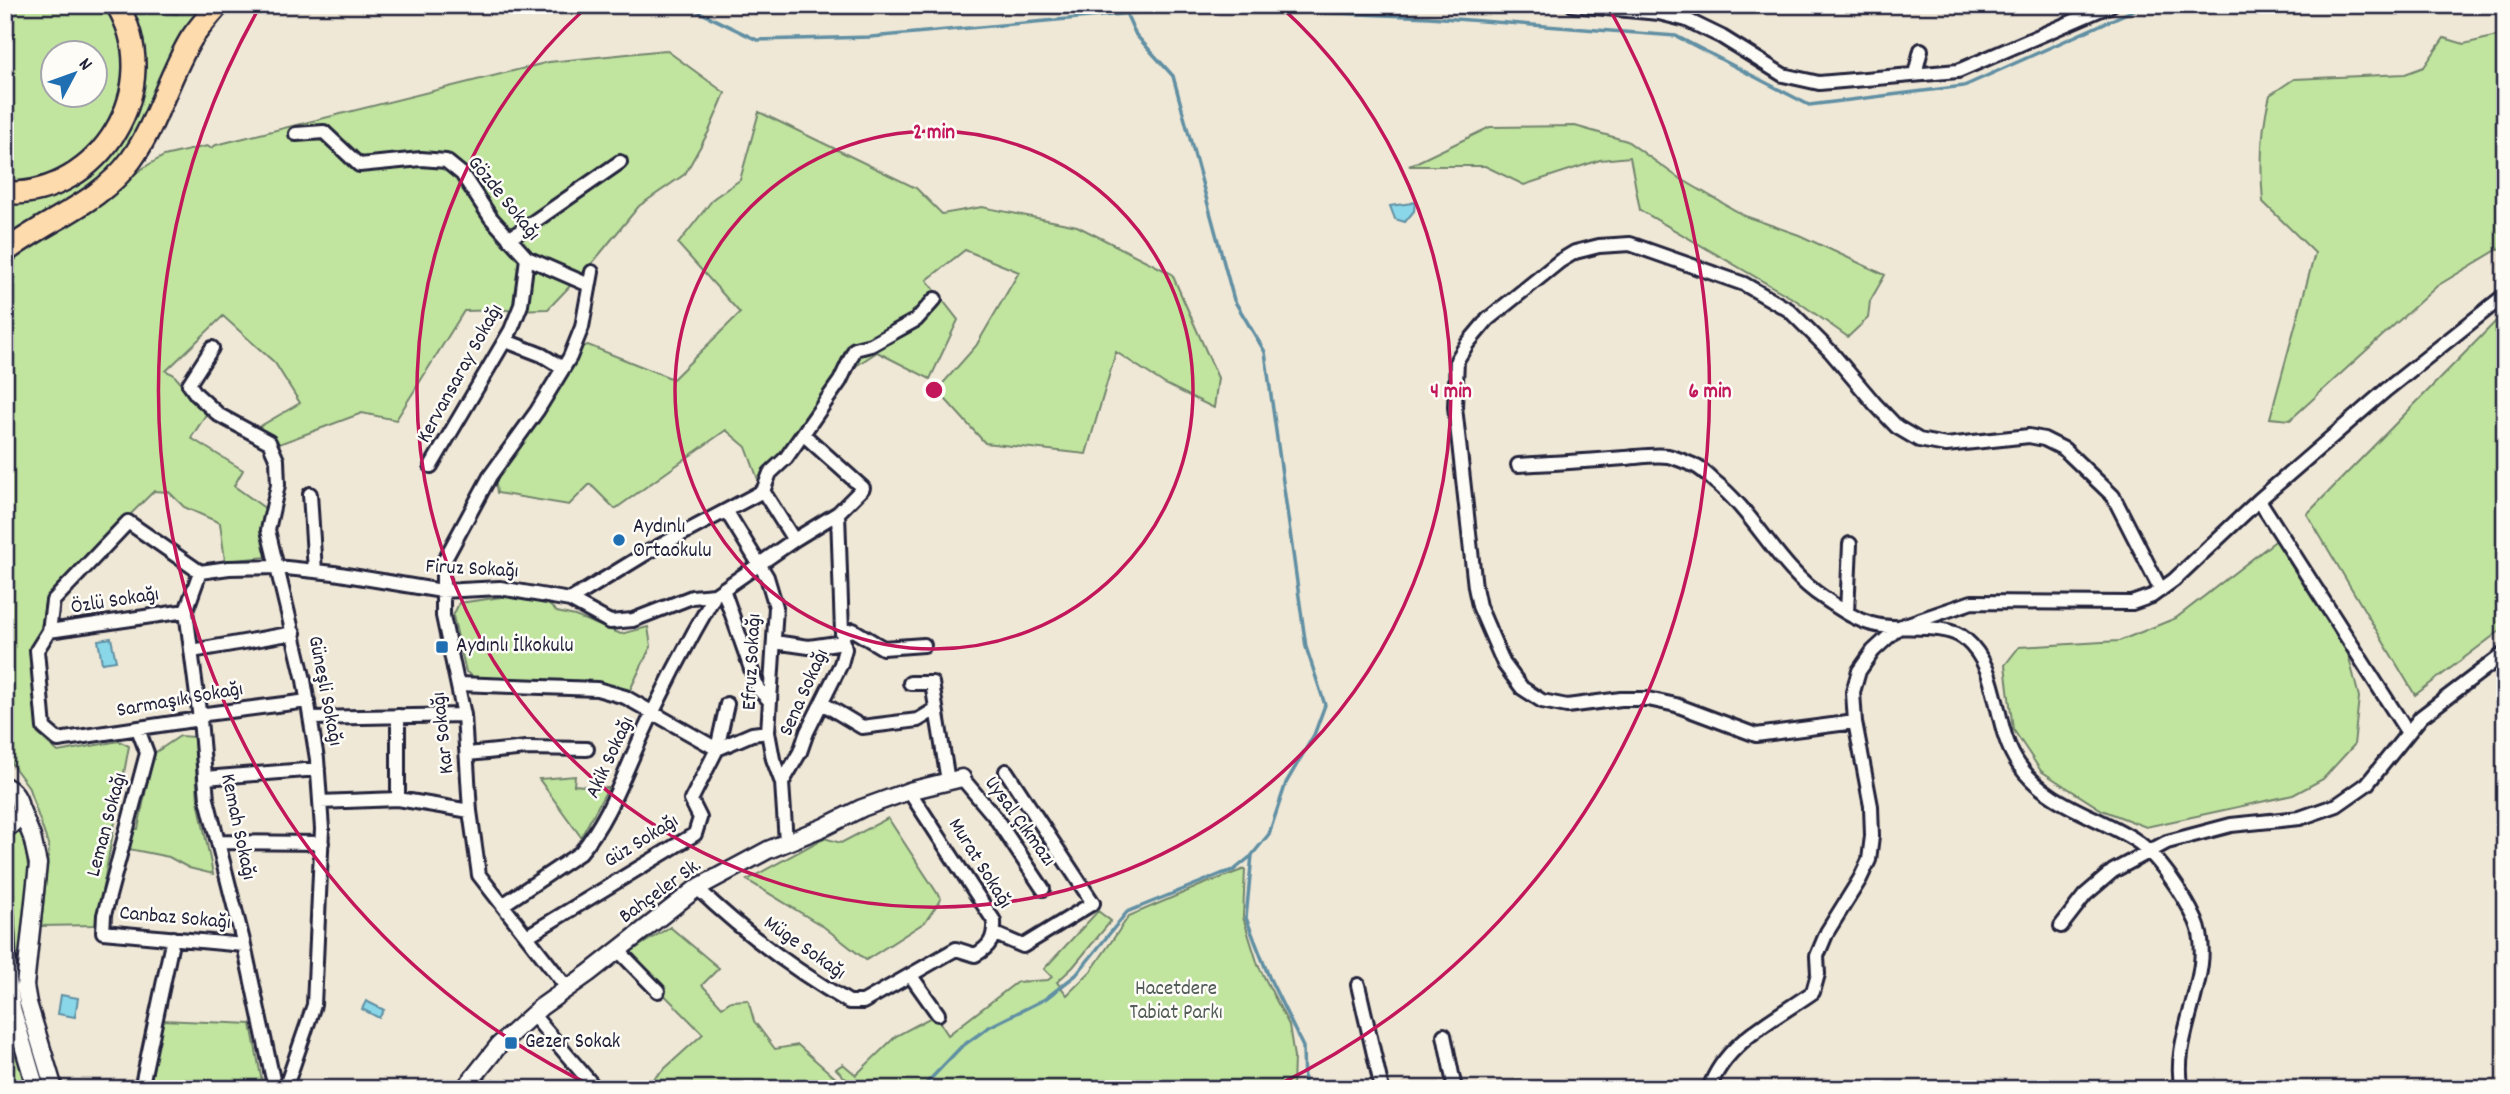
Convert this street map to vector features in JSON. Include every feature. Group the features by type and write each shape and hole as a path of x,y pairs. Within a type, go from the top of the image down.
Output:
{"highway":[{"path":"5,193 36,190 71,176 99,154 114,137 127,111 133,79 132,46 117,5"},
{"path":"5,252 26,236 69,213 98,193 131,159 192,38 218,5"}],"street":[{"path":"1573,5 1659,13 1687,20 1722,37 1783,75 1819,83 1958,71 2111,5"},
{"path":"1915,74 1920,50"},
{"name":"Gözde Sokağı","path":"296,134 324,132 359,164 421,159 446,161 463,174 491,218 527,258"},
{"path":"509,239 620,162"},
{"path":"1854,722 1756,735 1676,705 1648,699 1620,699 1567,706 1542,701 1522,688 1504,664 1479,606 1475,587 1455,407 1457,360 1488,319 1575,252 1599,246 1630,244 1744,284 1766,295 1789,310 1810,329 1897,427 1919,440 1946,445 2029,436 2045,439 2064,449 2109,490 2161,590"},
{"name":"Kar Sokağı","path":"527,258 591,278 582,327 570,357 537,411 491,476 443,563 443,616 464,715 470,811 479,874 497,898 505,904 568,989"},
{"name":"Kervansaray Sokağı","path":"431,466 506,341 522,305 527,258"},
{"path":"1709,1089 1724,1059 1737,1046 1813,992 1818,974 1817,956 1827,932 1869,860 1872,836 1871,806 1854,722 1853,692 1859,671 1873,651 1899,627 1972,602 2132,603 2152,596 2386,390 2505,295"},
{"path":"570,600 650,551 763,491 770,472 786,458 804,435 840,382 855,349 871,345 916,320 935,299"},
{"path":"506,341 542,355 563,368"},
{"name":"Güneşli Sokağı","path":"212,348 189,383 196,394 219,415 268,442 277,460 278,485 268,530 294,634 318,769 322,843 314,1006 285,1089"},
{"path":"769,700 758,689 719,592 838,513 863,488 804,435"},
{"path":"1518,465 1666,456 1696,466 1727,491 1798,575 1820,596 1847,613 1875,625 1950,631 1964,638 1979,654 1990,678 2006,740 2019,765 2043,790 2064,805 2134,839 2150,851 2196,921 2201,938 2198,981 2178,1064 2182,1089"},
{"path":"763,491 794,540"},
{"path":"310,494 315,571"},
{"path":"2259,500 2408,733"},
{"name":"Efruz Sokağı","path":"727,512 767,577 776,607 768,732 773,759 782,783"},
{"name":"Sena Sokağı","path":"782,783 800,752 841,664 845,649 838,513"},
{"path":"49,631 53,601 128,522 200,572"},
{"path":"1847,613 1850,544"},
{"name":"Firuz Sokağı","path":"200,572 229,568 277,567 371,578 442,592 500,588 570,600 610,622 633,620 692,597 719,592"},
{"name":"Kemah Sokağı","path":"200,572 186,611 207,799 244,945 275,1089"},
{"name":"Akik Sokağı","path":"505,904 580,853 589,842 613,803 653,712 691,636 719,592"},
{"name":"Özlü Sokağı","path":"49,631 186,611"},
{"path":"774,642 809,647 843,638 853,630 883,648 924,645"},
{"name":"Sarmaşık Sokağı","path":"49,631 37,649 44,728 58,740 200,719 206,714 308,701"},
{"path":"192,651 294,634"},
{"path":"2061,926 2085,895 2113,871 2167,842 2231,825 2300,818 2337,805 2367,784 2421,716 2505,653"},
{"path":"910,683 932,683 936,709 955,779"},
{"path":"459,684 597,689 625,697 717,750 752,734 768,732"},
{"path":"822,702 862,727 918,720 936,709"},
{"name":"Güz Sokağı","path":"527,936 695,834 700,818 691,800 717,750 727,704"},
{"path":"311,718 464,715"},
{"path":"398,716 398,799"},
{"name":"Leman Sokağı","path":"103,932 104,915 147,753 138,729"},
{"path":"468,754 526,748 587,749"},
{"path":"205,778 318,769"},
{"path":"995,934 1023,946 1093,903 1006,771"},
{"path":"5,779 32,836 38,863 25,986 54,1089"},
{"name":"Bahçeler Sk.","path":"464,1089 499,1045 533,1014 697,888 786,842 862,808 909,791 955,779"},
{"name":"Uysal Çıkmazı","path":"955,779 995,817 1043,889"},
{"path":"782,783 786,842"},
{"name":"Murat Sokağı","path":"909,791 994,921 995,934 986,949 975,956"},
{"path":"5,829 15,822 14,795"},
{"path":"320,802 398,799 470,811"},
{"path":"218,842 322,843"},
{"name":"Müge Sokağı","path":"697,888 761,943 849,1002 863,1002 956,949 975,956"},
{"path":"5,915 12,1008 36,1089"},
{"name":"Canbaz Sokağı","path":"103,932 244,945"},
{"path":"141,1089 173,938"},
{"path":"618,950 658,991"},
{"path":"911,976 938,1014"},
{"path":"1358,985 1382,1089"},
{"path":"533,1014 596,1089"},
{"path":"1444,1035 1455,1089"}],"green space":[{"path":"85,5 110,5 128,56 122,99 111,129 63,171 35,182 5,187 5,7 86,10"},
{"path":"125,5 141,5 144,10 177,14 186,5 208,5 128,152 97,185 5,242 5,199 45,193 127,125"},
{"path":"2505,34 2505,245 2437,286 2290,420 2270,418 2315,253 2263,202 2262,148 2270,95 2294,79 2405,74 2424,67 2444,38 2464,44"},
{"path":"666,50 725,93 709,131 685,174 639,206 594,261 548,309 464,311 396,420 362,413 279,444 259,427 300,403 275,363 223,316 166,371 173,374 207,413 191,438 243,470 234,486 266,509 262,528 267,557 225,561 220,523 184,507 169,492 154,491 46,598 41,628 30,650 37,733 58,752 119,741 129,746 96,925 41,926 49,847 28,786 5,755 5,260 164,156 207,146 211,148 549,62"},
{"path":"759,112 916,188 942,214 982,207 1077,226 1172,274 1218,378 1214,408 1165,384 1116,352 1086,454 985,443 937,390 976,346 1019,272 965,250 927,280 958,320 930,379 877,352 835,380 760,485 746,447 726,430 615,509 590,484 569,505 497,493 495,478 566,374 581,347 588,345 673,379 740,313 678,244 714,198 740,180"},
{"path":"1575,126 1627,141 1676,176 1745,216 1799,235 1885,275 1870,301 1868,318 1848,337 1797,301 1640,210 1630,157 1600,160 1524,185 1485,166 1409,166 1490,127"},
{"path":"2505,312 2505,627 2415,695 2307,514"},
{"path":"2278,539 2345,642 2359,697 2354,745 2323,779 2293,795 2146,827 2102,810 2041,771 2013,729 2005,665 2019,647 2119,641 2176,618"},
{"path":"509,596 547,603 557,612 621,634 648,627 651,646 629,692 579,683 478,680 466,672 453,616 459,603"},
{"path":"180,736 194,737 198,800 213,874 189,868 169,857 129,849 134,829 138,829 153,754"},
{"path":"575,776 574,785 608,788 581,837 539,779"},
{"path":"888,818 941,899 925,922 866,960 824,927 747,880 824,838 841,843"},
{"path":"22,826 29,894 17,975 13,881 5,852 5,834"},
{"name":"Hacetdere Tabiat Parkı","path":"1245,869 1243,917 1258,965 1289,1025 1294,1057 1293,1089 849,1089 850,1083 836,1069 843,1064 856,1075 896,1036 935,1015 948,1035 1017,982 1048,980 1052,977 1044,969 1098,911 1111,921 1057,982 1067,995 1091,971 1129,916"},
{"path":"670,927 719,968 702,985 722,1007 731,1001 748,1000 754,1021 775,1049 798,1045 848,1089 662,1089 651,1081 703,1034 625,955"},
{"path":"5,1017 27,1089 5,1089"},
{"path":"162,1020 251,1024 262,1082 150,1087"}],"water":[{"path":"1415,202 1414,211 1405,222 1395,219 1390,206"},
{"path":"111,638 116,661 102,663 98,640"},
{"path":"61,995 78,998 75,1017 58,1014"},
{"path":"366,1001 384,1010 379,1018 362,1009"}],"waterway":[{"path":"245,11 273,5"},
{"path":"685,5 757,40 871,37 1198,7 1429,17 1676,36 1809,105 1964,86 2145,5"},
{"path":"1126,13 1136,35 1173,76 1234,300 1265,352 1306,647 1325,705 1314,735 1286,783 1269,834 1252,855 1246,918 1269,977 1303,1047 1304,1089"},
{"path":"921,1089 961,1047 989,1027 1045,999 1076,975 1127,912 1234,870 1250,857"}],"place":[{"name":"Aydınlı Ortaokulu","path":"619,540"},
{"name":"Aydınlı İlkokulu","path":"442,647"},
{"name":"Gezer Sokak","path":"511,1043"}]}
